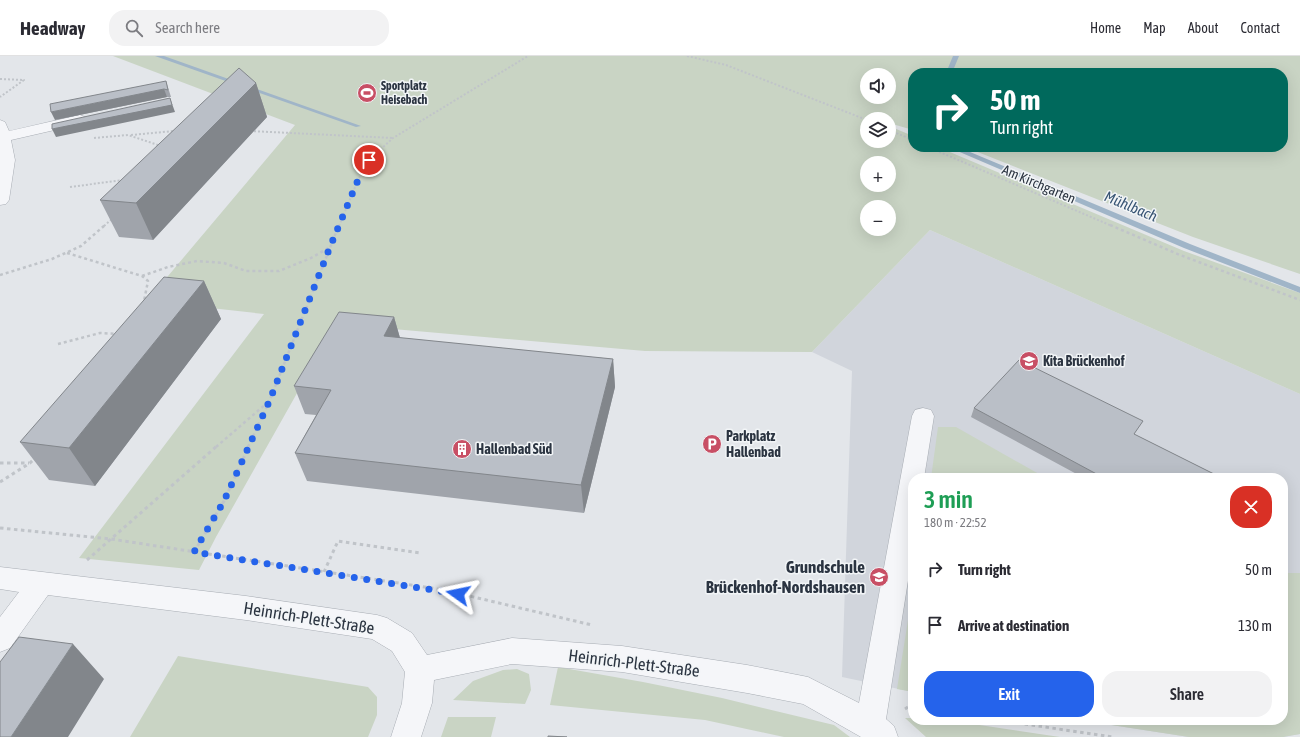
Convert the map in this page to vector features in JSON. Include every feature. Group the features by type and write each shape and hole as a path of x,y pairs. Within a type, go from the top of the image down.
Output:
{"street":[{"path":"0,200 7,160 2,135 98,116"},
{"path":"914,473 923,416"},
{"path":"876,731 908,517"},
{"name":"Heinrich-Plett-Straße","path":"0,578 52,583 377,627 402,642 420,670 512,651 622,659 746,679 808,691 876,731"},
{"path":"0,639 52,583"},
{"path":"406,737 417,703 420,670"}],"path":[{"path":"194,552 224,501 269,402 330,247 358,180 369,160 393,138 528,56"},
{"path":"686,56 726,65 860,117"},
{"path":"0,79 24,80 0,97"},
{"path":"244,130 393,138"},
{"path":"87,139 175,131"},
{"path":"896,133 908,138"},
{"path":"128,135 166,148"},
{"name":"Am Kirchgarten","path":"940,152 1180,255 1300,300"},
{"path":"70,187 128,179"},
{"path":"0,275 52,260 81,246 118,215"},
{"path":"142,276 168,267 197,261 224,263 246,271 279,271 311,258 330,247"},
{"path":"66,253 142,276 148,281 144,305"},
{"path":"58,344 100,333 122,335"},
{"path":"52,583 112,539 269,402"},
{"path":"0,482 30,463 41,451"},
{"path":"0,463 30,463"},
{"path":"0,528 112,539 444,590 604,628 622,659"},
{"path":"324,572 338,541 421,553"},
{"path":"1030,725 1113,737"}],"shaded area":[{"name":"Kita Brückenhof","path":"930,230 1300,394 1300,734 1283,737 1189,737 1111,725 1288,725 1288,473 908,473 908,691 842,677 852,371 812,352"}],"green space":[{"path":"113,56 1300,56 1300,274 1193,237 978,152 1288,152 1288,68 908,68 908,129 896,125 896,112 860,112 860,148 896,148 896,129 908,134 908,152 950,152 1184,251 1300,293 1300,394 930,230 812,352 645,351 336,324 216,537 199,570 79,558 264,314 147,301 295,125"},
{"path":"938,427 956,427 1037,473 932,473"},
{"path":"1288,573 1300,573 1300,734 1283,737 1189,737 1111,725 1288,725"},
{"path":"908,620 908,691 897,689"},
{"path":"178,656 368,687 377,697 377,715 368,737 130,737"},
{"path":"558,667 722,698 834,725 850,737 784,737 705,720 550,705"},
{"path":"517,669 529,674 531,690 525,704 453,700 473,681 503,670"},
{"path":"448,717 496,717 491,737 441,737"},
{"path":"913,725 980,725 1060,737 926,737"}],"building":[{"path":"239,68 256,83 136,203 100,200"},
{"path":"166,81 168,90 164,89 51,112 50,104"},
{"path":"170,98 172,105 52,129 52,124"},
{"path":"164,277 204,281 69,448 20,442"},
{"name":"Hallenbad Süd","path":"339,312 394,317 384,336 613,359 581,485 295,453 331,390 294,386"},
{"path":"1019,360 1143,421 1134,434 1212,473 1095,473 974,408"},
{"path":"19,637 73,644 11,737 0,737 0,662"}],"waterway":[{"path":"158,56 358,126"},
{"name":"Mühlbach","path":"951,68 956,56"},
{"name":"Mühlbach","path":"964,152 1187,246 1300,290"}],"place":[{"name":"Sportplatz Heisebach","path":"367,93"},
{"name":"Kita Brückenhof","path":"1029,361"},
{"name":"Parkplatz Hallenbad","path":"712,444"},
{"name":"Hallenbad Süd","path":"462,449"},
{"name":"Grundschule Brückenhof-Nordshausen","path":"879,577"}],"route":[{"path":"369,160 358,180 330,247 269,402 224,501 194,552 444,590 458,594"}]}
